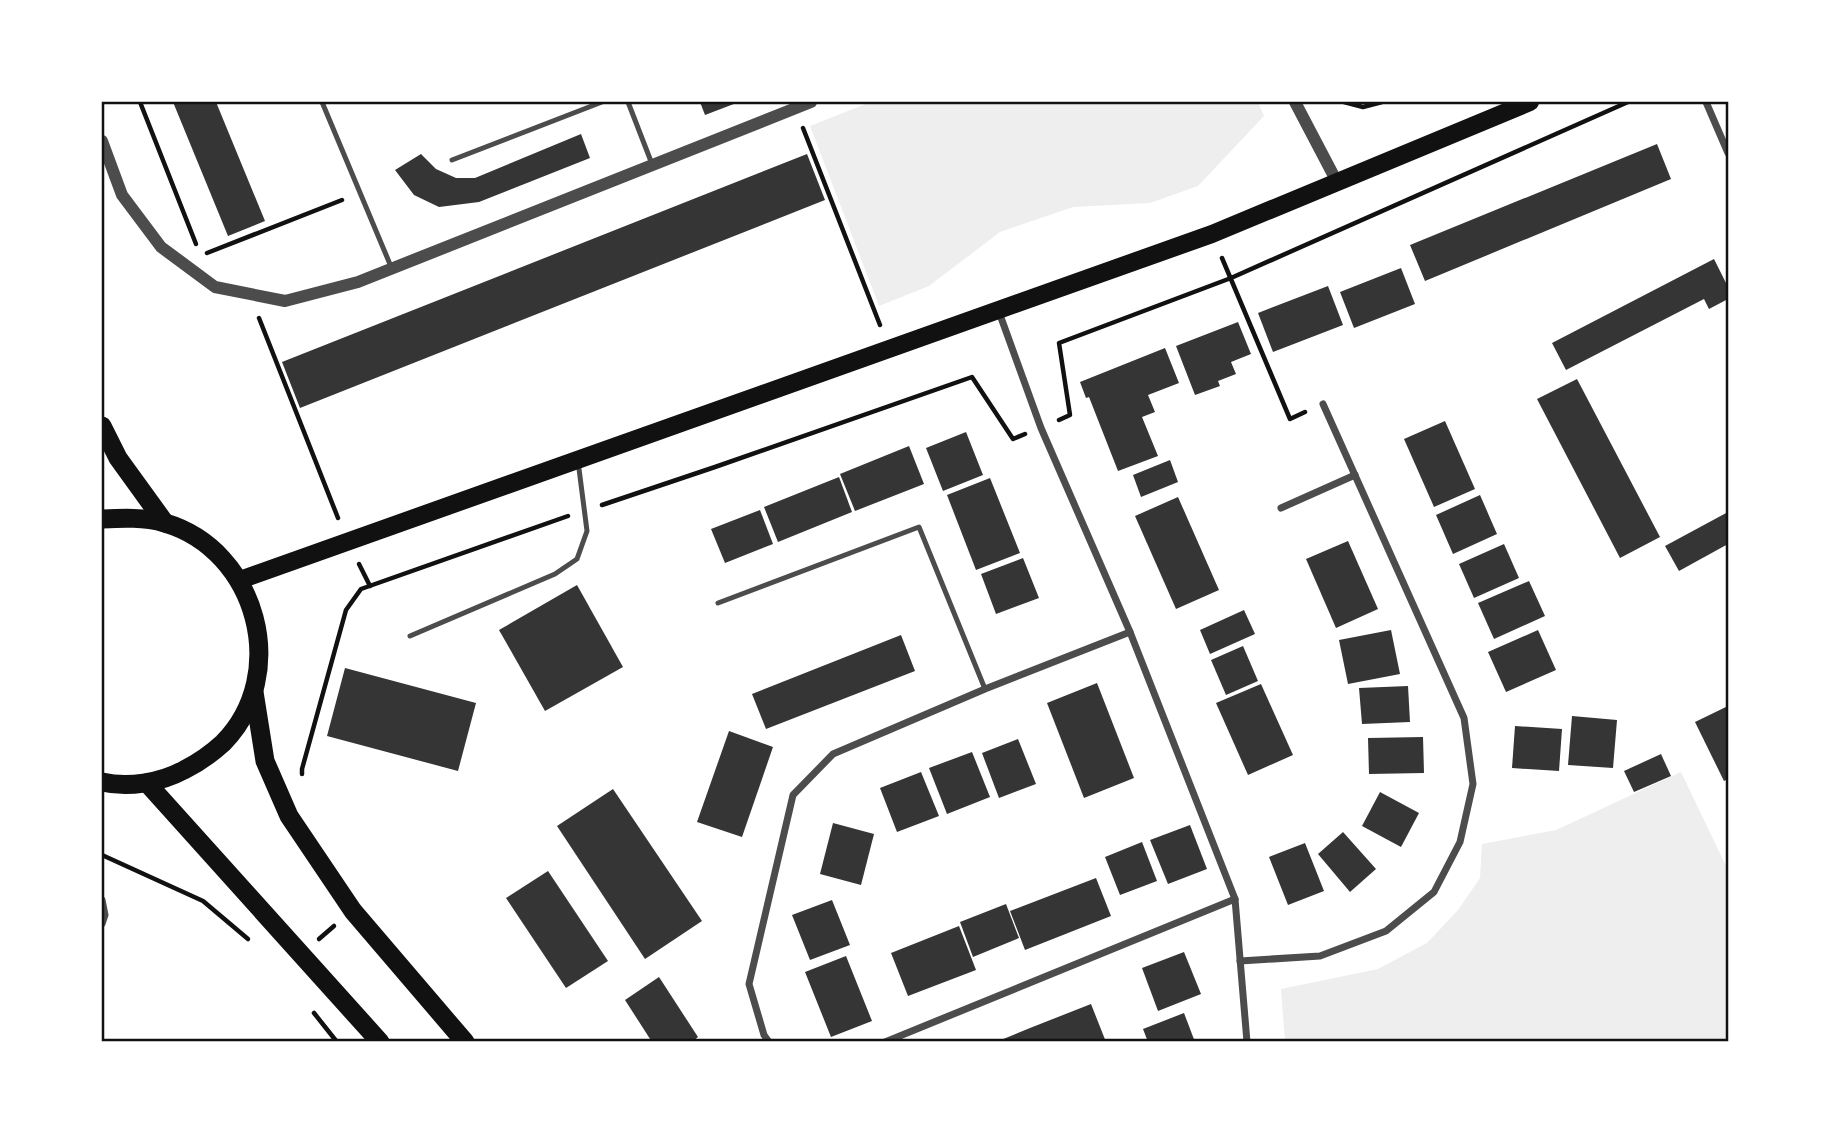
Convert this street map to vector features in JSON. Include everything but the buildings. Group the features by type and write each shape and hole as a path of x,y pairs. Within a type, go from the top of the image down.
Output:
{"highway":[{"path":"102,426 118,458 165,523"},
{"path":"102,519 132,517 165,523 195,536 220,556 240,580 255,615 260,653 254,691 242,718 224,742 201,761 175,775 147,783 102,782"},
{"path":"254,691 265,761 289,816 353,911 465,1041"},
{"path":"147,783 380,1041"}],"main road":[{"path":"240,580 1212,234 1531,102"}],"street":[{"path":"102,141 122,195 161,247 215,287 285,301 358,282 811,102"},
{"path":"1295,102 1337,182"},
{"path":"1706,102 1728,153"},
{"path":"998,312 1041,428 1130,632 1235,899 1247,1041"},
{"path":"1240,961 1320,956 1386,932 1434,892 1460,842 1473,784 1464,718 1323,404"},
{"path":"1281,508 1355,475"},
{"path":"769,1041 749,984 793,795 833,754 985,689 1130,632"},
{"path":"885,1041 1235,899"},
{"path":"102,900 105,915 102,923"}],"lane":[{"path":"322,102 392,269"},
{"path":"452,160 602,102"},
{"path":"628,102 653,165"},
{"path":"410,636 555,574 577,558 587,531 578,460"},
{"path":"718,603 919,527 985,689"}],"path":[{"path":"139,102 201,255 210,263"},
{"path":"1345,102 1363,107 1382,102"},
{"path":"302,779 302,769 346,610 361,589 972,377 1013,439 1070,415 1059,343 1231,278 1628,102"},
{"path":"795,108 890,350"},
{"path":"201,255 360,192"},
{"path":"1212,234 1290,419 1323,404"},
{"path":"249,293 336,514"},
{"path":"102,855 203,901 250,940"},
{"path":"300,954 353,911"}],"shaded area":[{"path":"871,102 1258,102 1264,116 1198,186 1150,203 1073,207 1000,232 929,286 879,306 810,126"},
{"path":"1681,772 1728,870 1728,1041 1285,1041 1281,989 1378,969 1427,943 1458,910 1480,878 1482,844 1556,830"}]}
